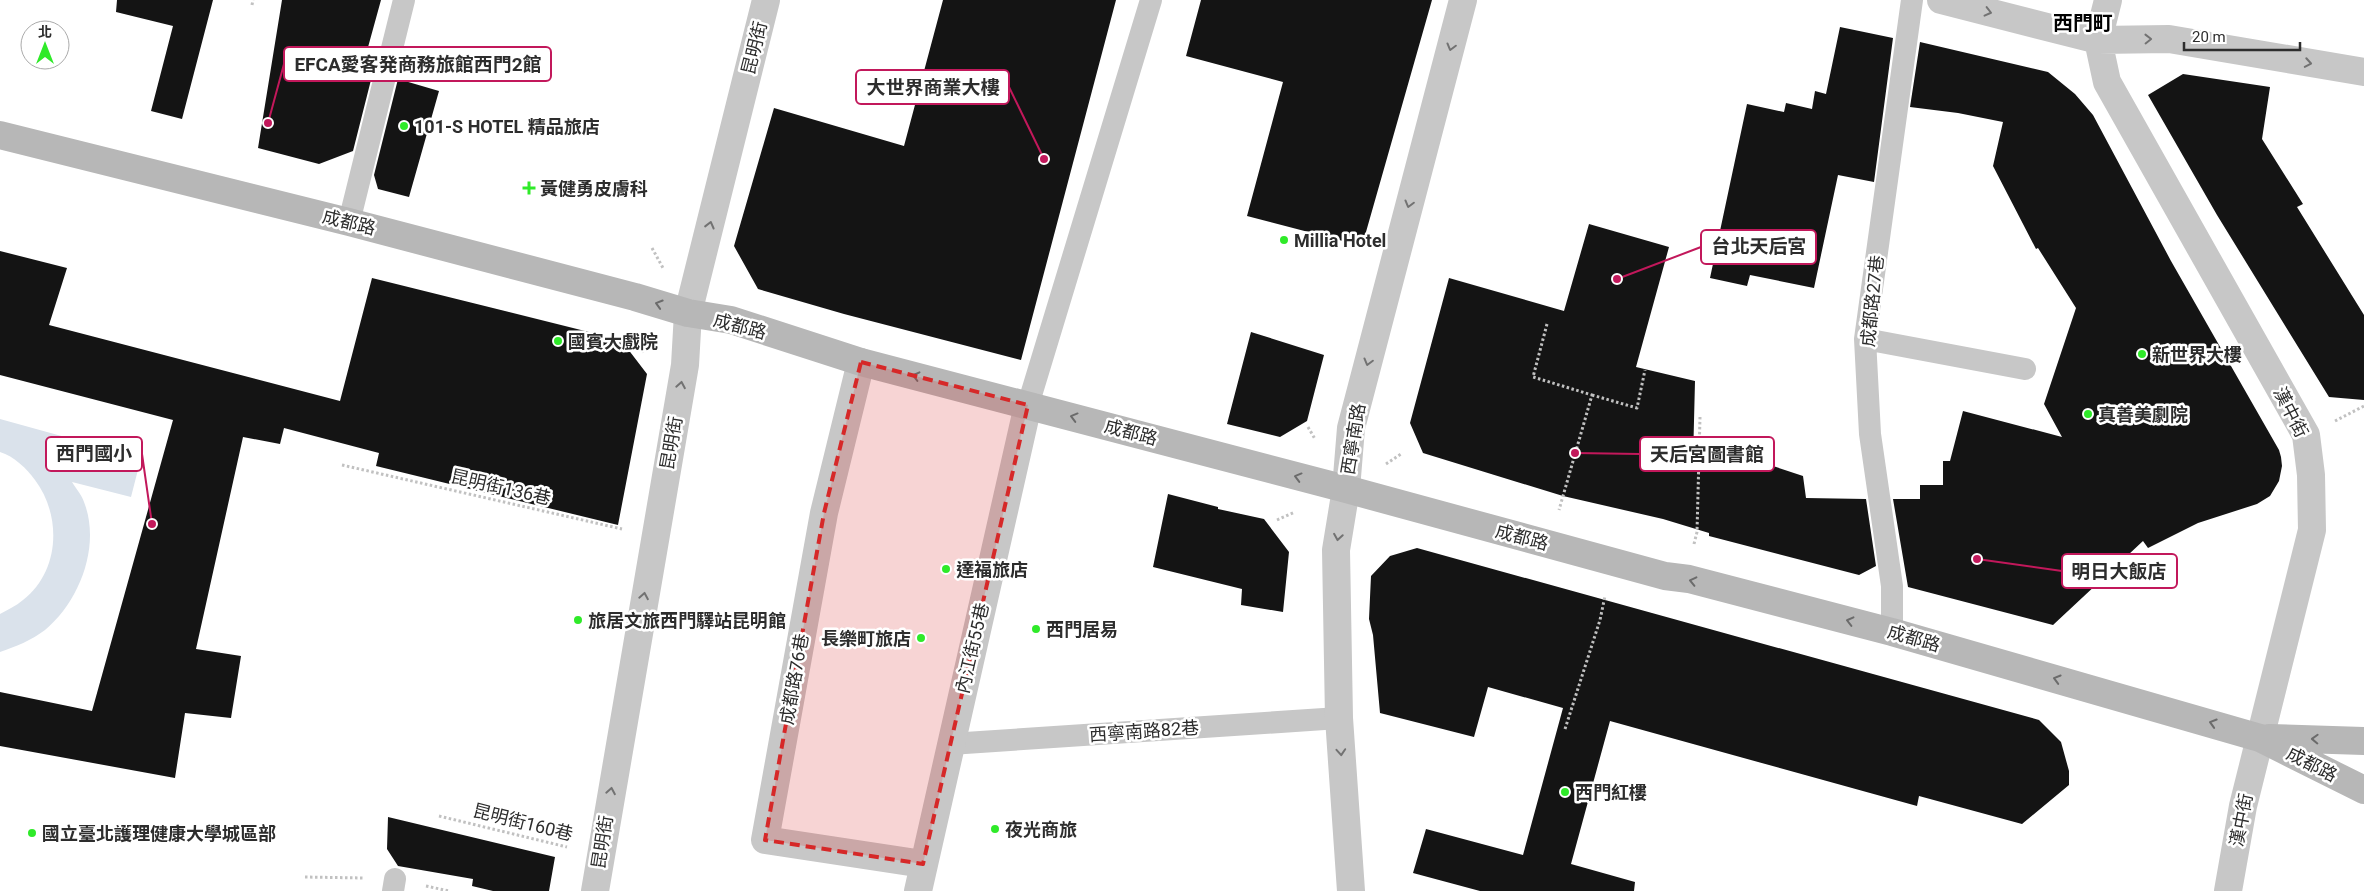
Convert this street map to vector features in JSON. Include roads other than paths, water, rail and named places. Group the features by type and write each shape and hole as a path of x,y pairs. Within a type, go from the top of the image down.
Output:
{"main road":[{"name":"成都路","path":"0,135 349,222 635,297 688,313 731,320 861,362 1346,489 1665,576 1689,580 1892,632 2260,738 2364,790"},
{"name":"成都路","path":"2260,738 2364,741"}],"street":[{"name":"昆明街","path":"595,891 654,537 685,365 688,313 766,0"},
{"name":"西寧南路","path":"1351,891 1339,718 1336,550 1346,489 1351,428 1463,0"},
{"path":"1941,0 2098,40 2169,39 2364,72"},
{"name":"漢中街","path":"2108,0 2098,40 2107,82 2306,436 2311,475 2312,530 2243,806 2228,891"},
{"name":"成都路76巷","path":"861,362 824,513 765,840 923,864"},
{"name":"內江街55巷","path":"918,891 1028,405"}],"lane":[{"path":"349,222 404,0"},
{"path":"1028,405 1151,0"},
{"name":"成都路27巷","path":"1892,632 1892,586 1870,434 1865,339 1912,0"},
{"path":"1865,339 2025,369"},
{"name":"西寧南路82巷","path":"950,744 1339,718"}],"place":[{"name":"EFCA愛客発商務旅館西門2館","path":"268,123"},
{"name":"101-S HOTEL 精品旅店","path":"404,126"},
{"name":"大世界商業大樓","path":"1044,159"},
{"name":"黃健勇皮膚科","path":"529,188"},
{"name":"Millia Hotel","path":"1284,240"},
{"name":"台北天后宮","path":"1617,279"},
{"name":"國賓大戲院","path":"558,341"},
{"name":"新世界大樓","path":"2142,354"},
{"name":"真善美劇院","path":"2088,414"},
{"name":"天后宮圖書館","path":"1575,453"},
{"name":"西門國小","path":"152,524"},
{"name":"明日大飯店","path":"1977,559"},
{"name":"達福旅店","path":"946,569"},
{"name":"旅居文旅西門驛站昆明館","path":"578,620"},
{"name":"西門居易","path":"1036,629"},
{"name":"長樂町旅店","path":"921,638"},
{"name":"西門紅樓","path":"1565,792"},
{"name":"夜光商旅","path":"995,829"},
{"name":"國立臺北護理健康大學城區部","path":"32,833"}],"district":[{"name":"西門町","path":"2083,23"}]}
